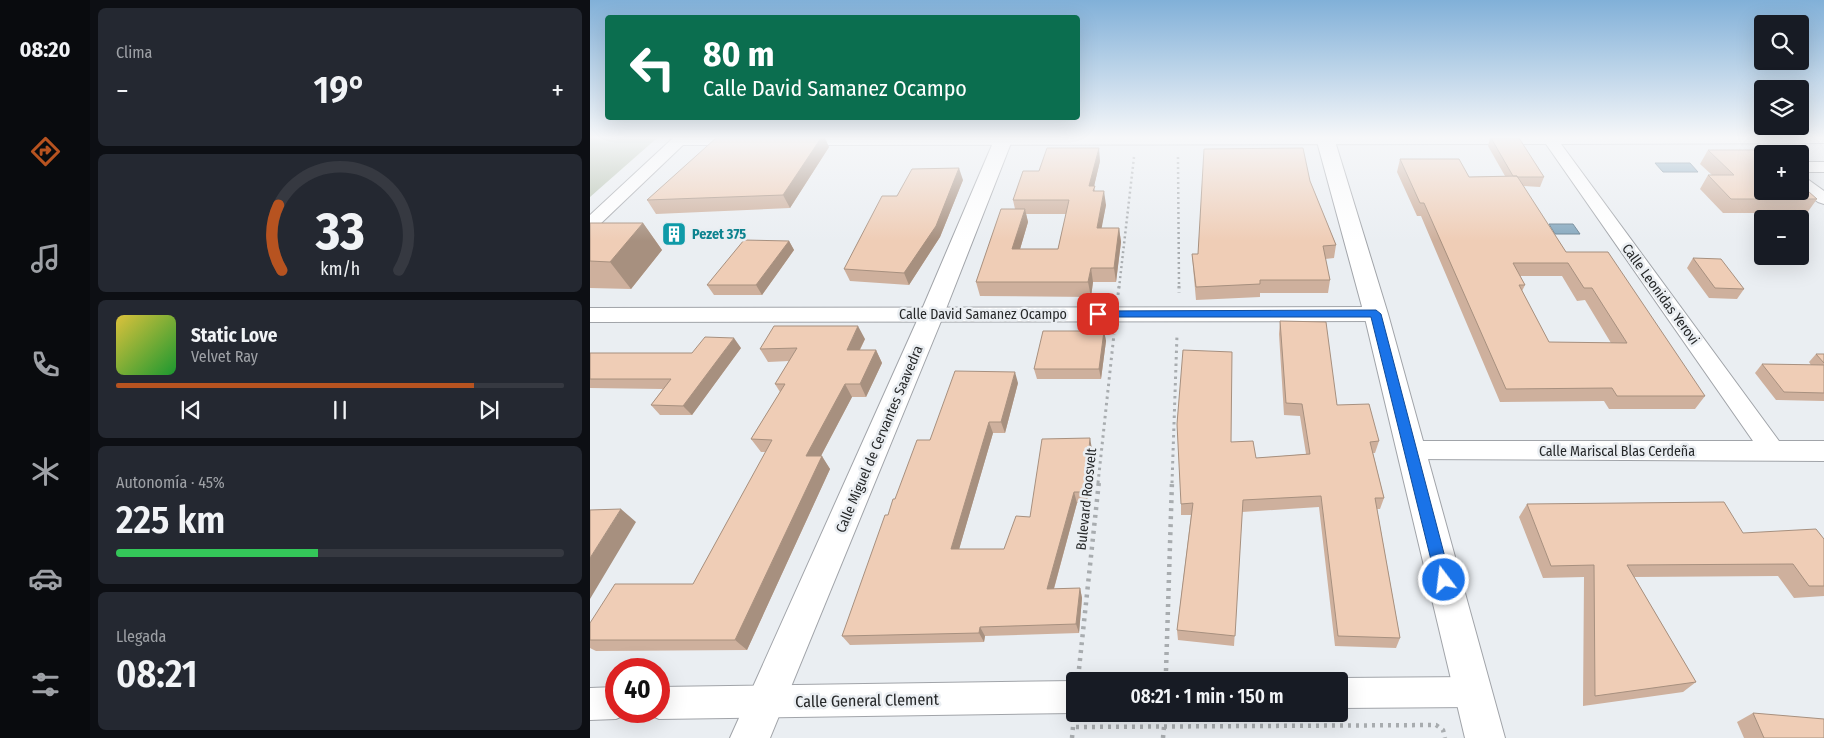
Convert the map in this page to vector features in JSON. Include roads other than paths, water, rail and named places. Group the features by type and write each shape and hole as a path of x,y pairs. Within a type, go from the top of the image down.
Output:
{"street":[{"path":"590,224 645,172"},
{"name":"Calle Miguel de Cervantes Saavedra","path":"750,738 932,314 990,172"},
{"path":"1335,172 1376,314 1484,738"},
{"name":"Calle Leonidas Yerovi","path":"1574,172 1773,451"},
{"path":"1809,188 1824,199"},
{"name":"Calle David Samanez Ocampo","path":"590,315 1376,314"},
{"name":"Calle Mariscal Blas Cerdeña","path":"1410,450 1824,451"},
{"name":"Calle General Clement","path":"670,703 766,702 1066,686"},
{"path":"1348,693 1473,692"},
{"path":"590,704 605,703"}],"water":[{"path":"1549,224 1573,224 1580,234 1555,234"}],"place":[{"name":"Pezet 375","path":"674,234"}]}
